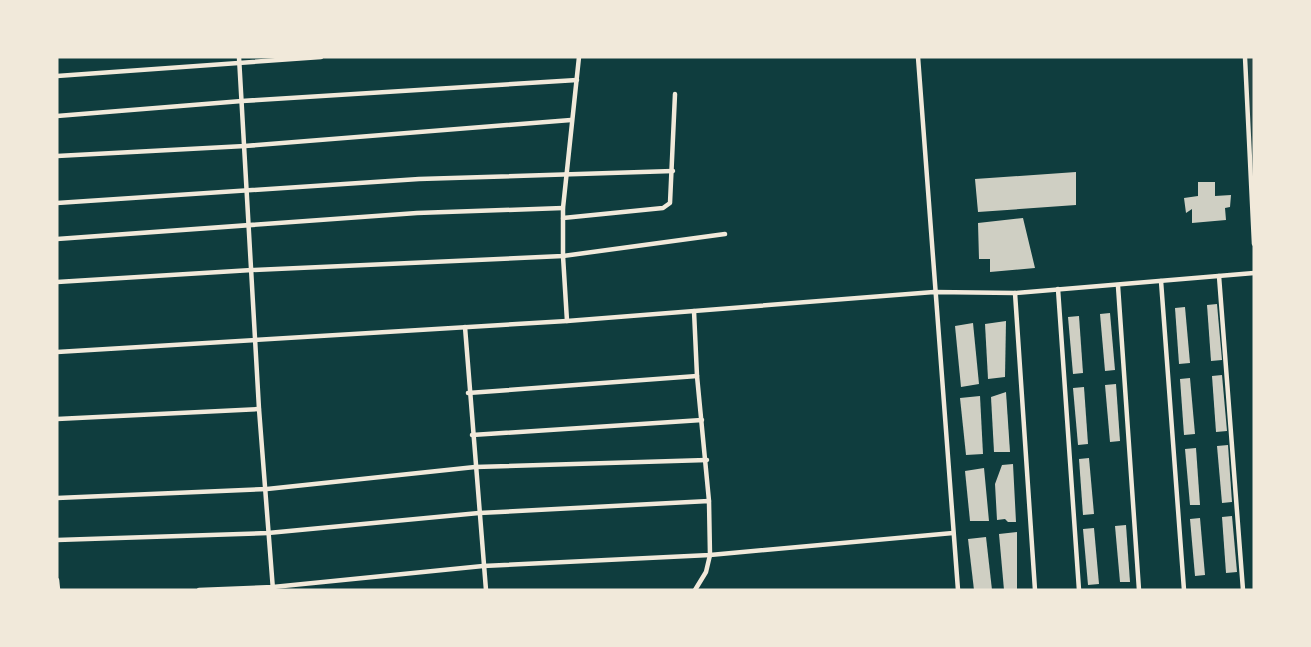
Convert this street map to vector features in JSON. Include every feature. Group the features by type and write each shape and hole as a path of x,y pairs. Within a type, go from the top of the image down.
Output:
{"street":[{"path":"57,76 239,59 321,57"},
{"path":"567,321 562,256 563,207 579,57"},
{"path":"918,57 958,590"},
{"path":"1245,57 1254,244"},
{"path":"239,59 259,408 273,588"},
{"path":"1246,75 1254,75"},
{"path":"57,116 242,101 577,80"},
{"path":"563,218 663,208 670,204 675,94"},
{"path":"57,156 244,146 571,120"},
{"path":"57,203 566,172 673,171"},
{"path":"57,239 417,213 563,207"},
{"path":"57,282 252,270 562,256 725,234"},
{"path":"57,352 567,321 934,292 1015,293 1254,273"},
{"path":"1220,276 1244,590"},
{"path":"1161,281 1184,590"},
{"path":"1118,286 1139,590"},
{"path":"1058,289 1079,590"},
{"path":"1015,293 1035,590"},
{"path":"694,311 697,376 710,501 710,555 705,572 695,590"},
{"path":"465,327 468,393 486,590"},
{"path":"468,393 697,376"},
{"path":"57,419 259,408"},
{"path":"472,435 702,420"},
{"path":"57,498 267,489 475,467 707,460"},
{"path":"57,540 268,533 479,513 710,501"},
{"path":"199,590 273,588 483,566 710,555 953,533"},
{"path":"57,580 58,590"}],"shaded area":[{"path":"1248,57 1254,57 1254,227"}],"building":[{"path":"1076,172 1076,205 978,212 975,179"},
{"path":"1198,182 1215,182 1215,196 1231,195 1230,207 1225,208 1226,220 1192,223 1192,209 1186,213 1184,198 1198,196"},
{"path":"1023,218 1035,268 990,272 990,259 979,259 978,223"},
{"path":"1217,304 1222,360 1211,361 1207,305"},
{"path":"1185,307 1190,363 1179,364 1175,308"},
{"path":"1110,313 1115,370 1105,371 1100,314"},
{"path":"1079,316 1083,373 1073,374 1068,317"},
{"path":"1006,321 1005,377 988,379 985,324"},
{"path":"973,323 979,384 961,387 955,326"},
{"path":"1222,375 1227,431 1216,432 1212,376"},
{"path":"1190,378 1195,434 1184,435 1180,379"},
{"path":"1116,384 1120,441 1110,442 1105,385"},
{"path":"1084,387 1088,444 1078,445 1073,388"},
{"path":"1006,392 1010,452 994,452 991,397"},
{"path":"980,396 983,454 966,455 960,398"},
{"path":"1228,445 1232,502 1222,503 1217,446"},
{"path":"1196,448 1200,505 1190,505 1185,449"},
{"path":"1089,458 1094,514 1083,515 1079,459"},
{"path":"1013,464 1016,522 1008,522 1005,519 997,520 995,484 1002,465"},
{"path":"984,468 989,521 970,521 965,471"},
{"path":"1232,516 1237,572 1226,573 1222,517"},
{"path":"1200,518 1205,575 1195,576 1190,519"},
{"path":"1126,525 1130,582 1120,582 1115,526"},
{"path":"1094,528 1099,584 1088,585 1083,529"},
{"path":"1017,532 1017,590 1004,590 999,534"},
{"path":"986,537 992,590 974,590 968,539"}]}
